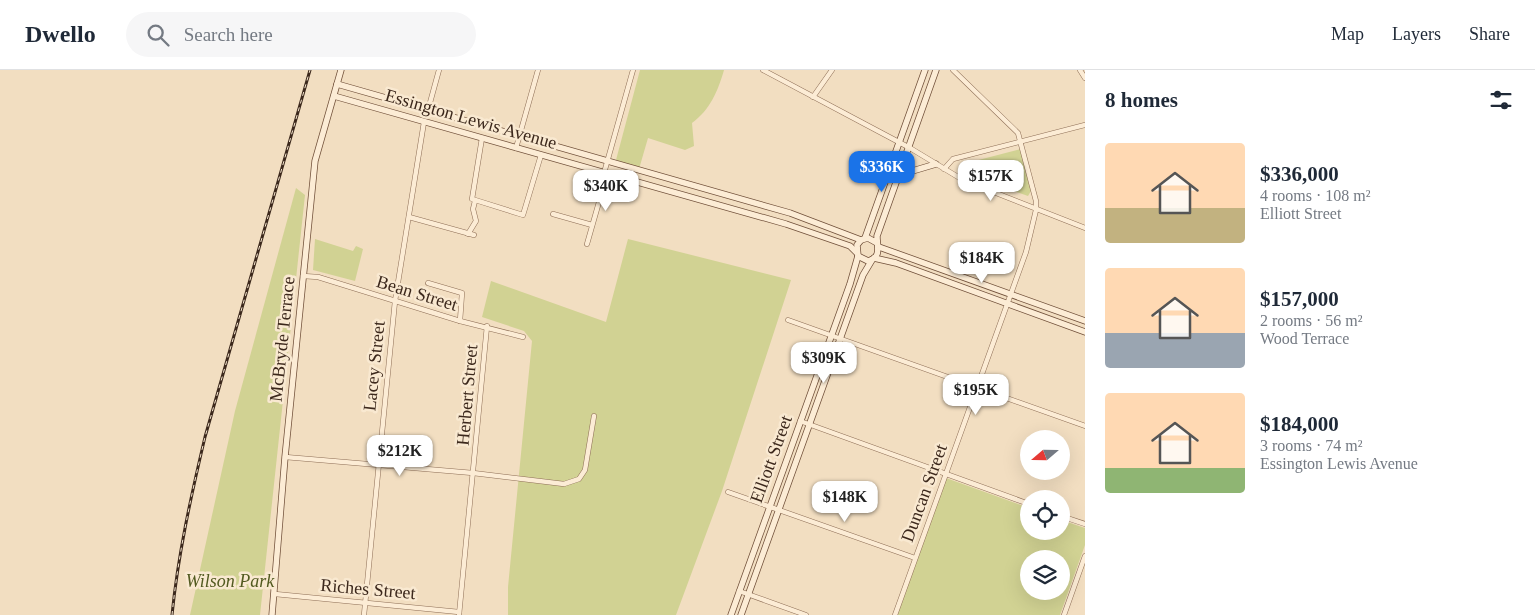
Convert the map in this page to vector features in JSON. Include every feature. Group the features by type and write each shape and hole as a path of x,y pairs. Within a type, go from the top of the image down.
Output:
{"main road":[{"name":"McBryde Terrace","path":"272,615 285,457 315,161 341,70"},
{"path":"925,70 863,239 857,245 857,254 864,260 873,259 896,263 1085,332"},
{"path":"873,259 878,245 877,236 910,148 936,70"},
{"name":"Essington Lewis Avenue","path":"337,84 790,213 863,239"},
{"name":"Essington Lewis Avenue","path":"334,96 786,224 850,246 857,254"},
{"path":"424,122 428,110"},
{"path":"899,175 936,164"},
{"path":"863,239 872,239 878,245 1085,321"},
{"name":"Elliott Street","path":"731,615 850,284 857,254"},
{"name":"Elliott Street","path":"741,615 863,276 873,259"}],"street":[{"path":"428,110 439,70"},
{"path":"516,148 538,70"},
{"path":"587,244 607,162 633,70"},
{"path":"763,70 910,148 963,180 1085,228"},
{"path":"813,97 832,70"},
{"path":"953,70 1018,133 1036,210"},
{"path":"1080,70 1085,78"},
{"name":"Lacey Street","path":"364,615 395,301 424,122"},
{"path":"944,169 953,159 1085,125"},
{"path":"482,138 472,199 523,215 541,155"},
{"path":"409,217 471,234 476,219 473,209 475,201"},
{"name":"Duncan Street","path":"895,615 1009,294 1026,252 1036,210"},
{"path":"553,214 592,225"},
{"name":"Bean Street","path":"303,276 318,277 460,321 487,326 523,337"},
{"path":"428,283 462,293 460,321"},
{"path":"788,320 1085,426"},
{"name":"Herbert Street","path":"459,613 487,326"},
{"path":"285,457 564,484 579,479 585,470 594,416"},
{"path":"800,421 1020,501"},
{"path":"728,492 915,558"},
{"path":"1070,519 1085,524"},
{"path":"1064,615 1085,556"},
{"path":"740,591 806,615"},
{"name":"Riches Street","path":"275,594 459,613"}],"green space":[{"path":"640,70 724,70 712,100 704,112 692,123 694,146 685,150 648,138 639,169 616,160"},
{"path":"1021,149 1031,191 1028,196 979,179 962,169 963,164"},
{"name":"Wilson Park","path":"296,188 305,195 260,615 190,615 235,411"},
{"path":"315,239 353,251 356,246 363,249 355,281 313,270"},
{"path":"628,239 791,280 722,491 676,615 508,615 508,587 532,341 524,331 482,317 491,281 606,322"},
{"path":"946,478 1020,505 1020,540 1070,540 1070,523 1085,528 1085,545 1070,587 1070,550 1020,550 1020,600 1065,600 1060,615 897,615"}],"railway":[{"path":"172,615 186,526 205,437 310,70"}]}
